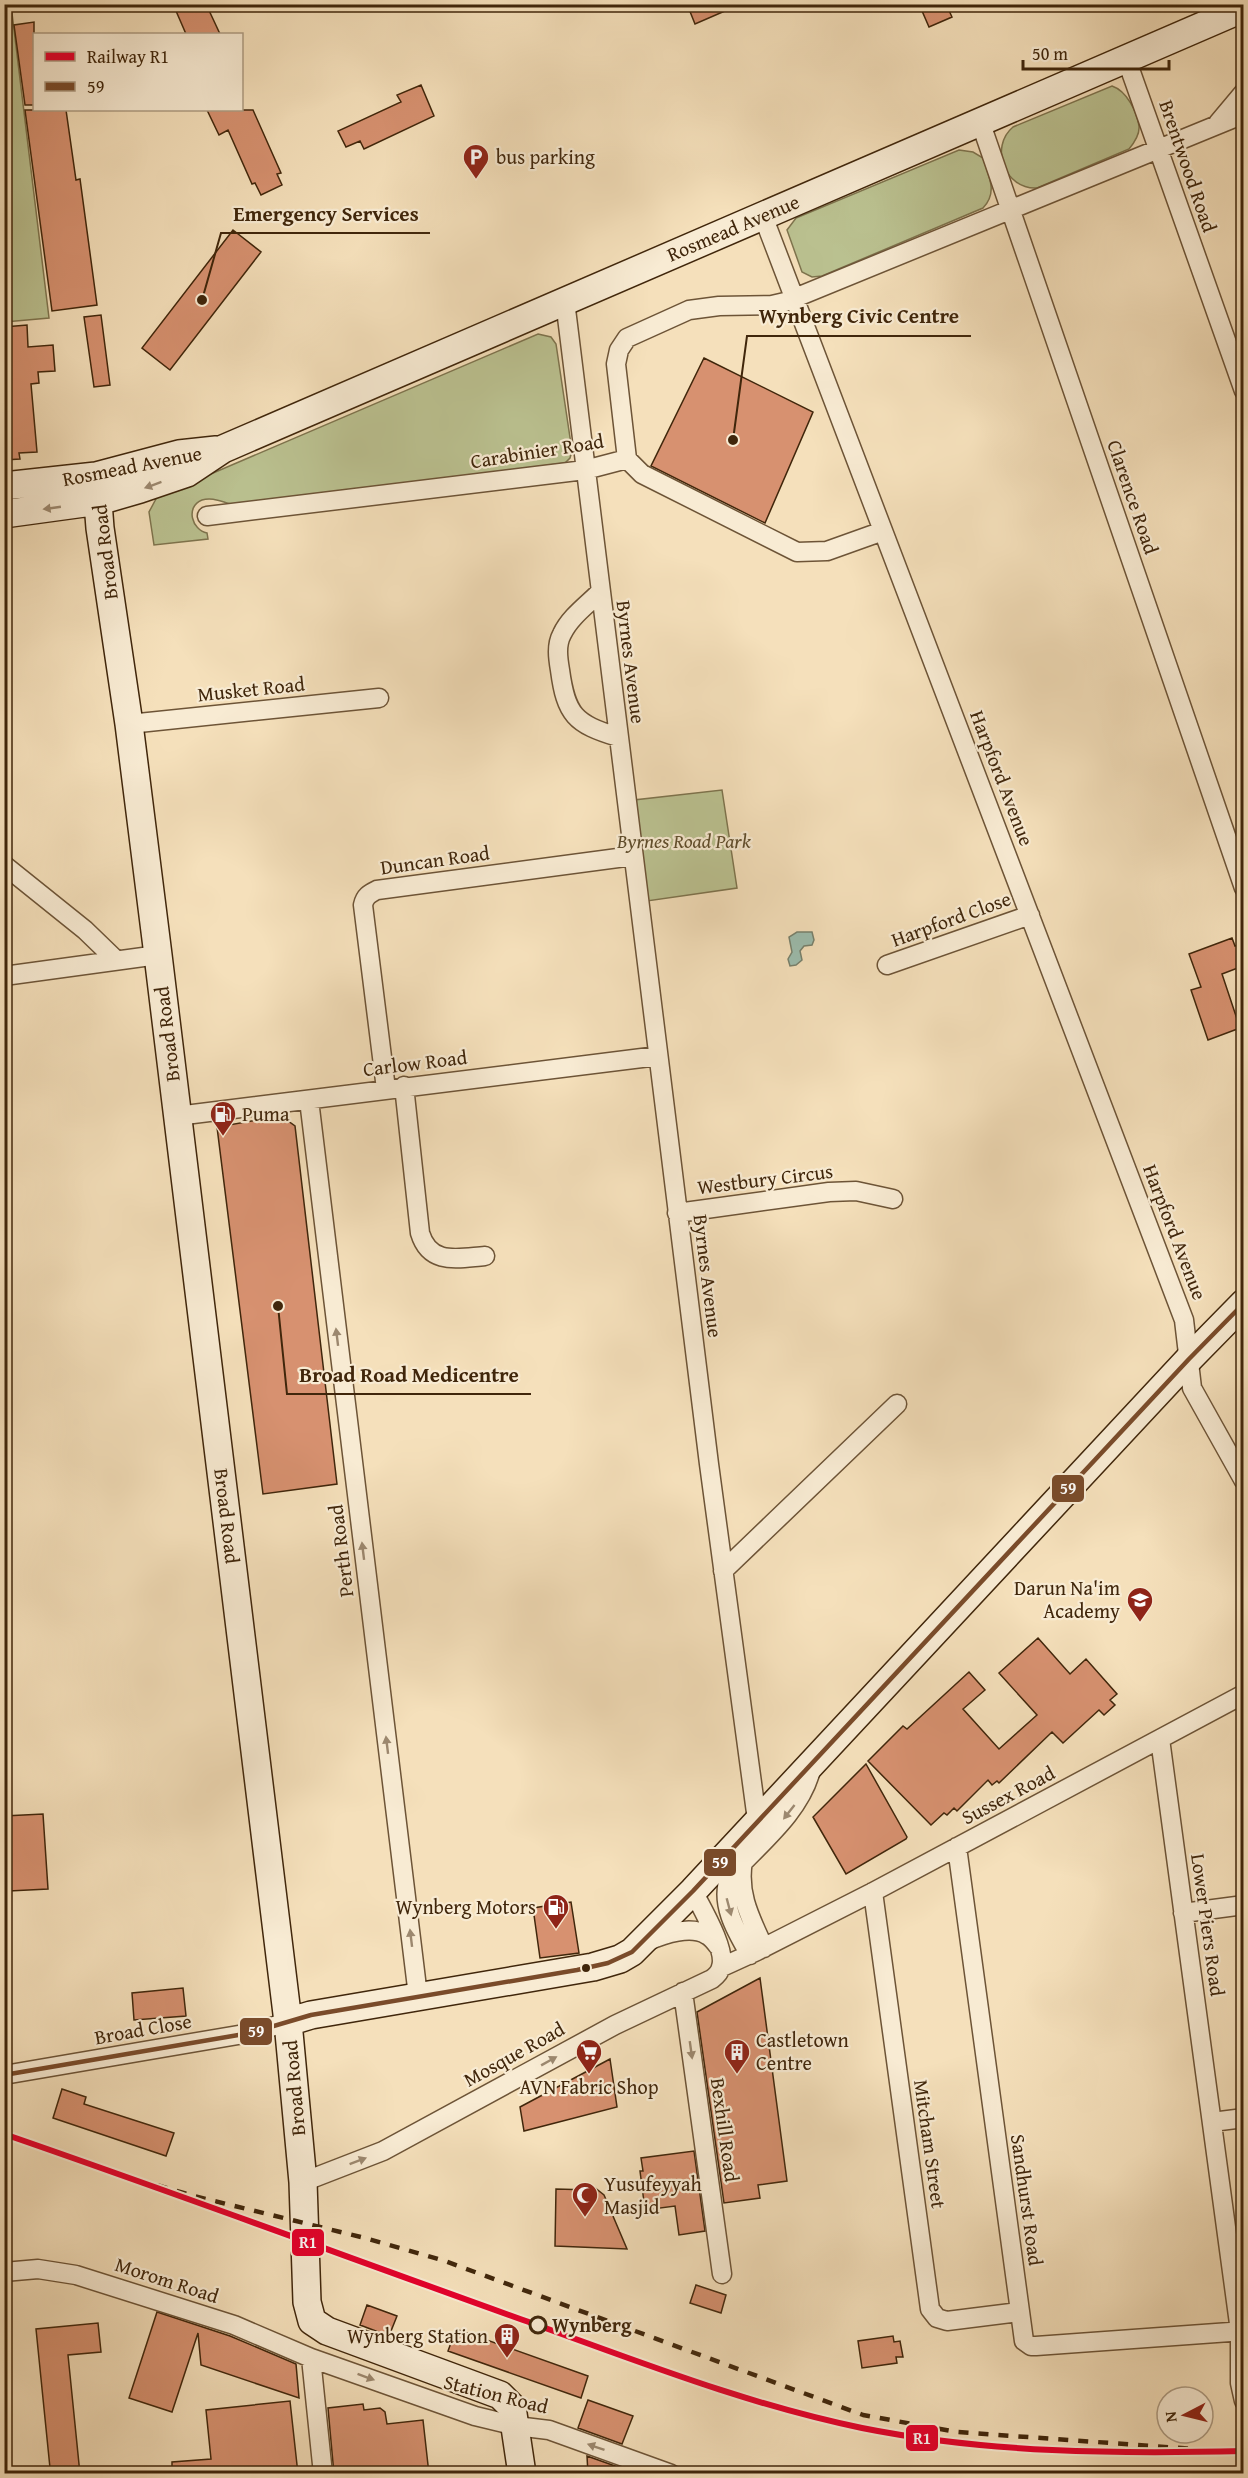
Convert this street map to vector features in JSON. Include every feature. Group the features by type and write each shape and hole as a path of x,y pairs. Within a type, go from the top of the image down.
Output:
{"street":[{"name":"Rosmead Avenue","path":"4,514 97,489 187,473 223,449 1244,8"},
{"name":"Brentwood Road","path":"1126,58 1244,391"},
{"path":"1217,124 1244,92"},
{"path":"627,459 616,364 619,350 627,338 689,310 719,306 772,305 1244,114"},
{"name":"Clarence Road","path":"980,121 1244,888"},
{"name":"Harpford Avenue","path":"763,216 1184,1320 1192,1388 1244,1481"},
{"name":"Byrnes Avenue","path":"565,302 677,1213 757,1820"},
{"name":"Carabinier Road","path":"207,516 585,470 627,459 642,474 797,552 827,551 883,531"},
{"name":"Rosmead Avenue","path":"4,486 97,489"},
{"name":"Broad Road","path":"97,489 100,528 129,724 158,955 288,2022 303,2182 307,2302 312,2320 327,2331 500,2395 512,2407 516,2426"},
{"name":"Byrnes Avenue","path":"600,592 573,619 561,635 559,662 563,693 568,708 579,720 595,730 618,737"},
{"name":"Musket Road","path":"129,724 379,698"},
{"name":"Duncan Road","path":"386,1089 363,905 370,893 633,856"},
{"path":"4,865 85,930 115,959"},
{"name":"Harpford Close","path":"887,965 1029,915"},
{"path":"4,976 115,959 158,955"},
{"name":"Carlow Road","path":"177,1116 658,1056"},
{"path":"404,1086 420,1233 424,1246 430,1252 442,1257 485,1256"},
{"name":"Perth Road","path":"309,1100 418,1996"},
{"name":"Westbury Circus","path":"677,1213 828,1192 856,1191 894,1199"},
{"path":"288,2022 311,2015 528,1980 608,1964 620,1959 642,1943 1244,1303"},
{"path":"723,1571 897,1404"},
{"name":"Sussex Road","path":"757,1951 957,1848 1244,1694"},
{"name":"Lower Piers Road","path":"1160,1739 1242,2331 1240,2383 1244,2402"},
{"path":"757,1951 732,1919 725,1892 730,1876 787,1816 803,1793 813,1760"},
{"name":"Sandhurst Road","path":"957,1848 1022,2337 1031,2346 1242,2331"},
{"path":"693,1891 712,1929 722,1958 722,1967"},
{"name":"Mitcham Street","path":"873,1892 930,2309 937,2318 947,2321 1019,2312"},
{"path":"1183,1913 1244,1905"},
{"path":"642,1943 668,1934 689,1931 708,1935 718,1946"},
{"name":"Mosque Road","path":"303,2182 383,2151 615,2025 712,1979 722,1967 757,1951"},
{"name":"Bexhill Road","path":"683,1992 722,2274"},
{"name":"Broad Close","path":"4,2075 250,2033 288,2022"},
{"path":"1212,2122 1244,2118"},
{"name":"Morom Road","path":"4,2272 38,2269 76,2275 234,2325 311,2358"},
{"path":"311,2358 323,2474"},
{"name":"Station Road","path":"311,2358 475,2416 516,2426 549,2430 671,2474"},
{"path":"516,2426 522,2474"}],"green space":[{"path":"4,5 11,5 49,318 5,322"},
{"path":"1112,86 1127,97 1138,120 1139,133 1129,149 1037,188 1026,187 1009,175 1004,166 1002,145 1006,135 1013,127"},
{"path":"959,150 973,152 983,158 990,178 991,190 988,202 983,208 822,276 812,277 802,272 787,230 796,218"},
{"path":"538,334 551,337 556,344 572,451 565,463 236,505 206,499 197,503 192,518 198,528 207,533 208,539 154,545 149,512 157,497"},
{"name":"Byrnes Road Park","path":"722,790 737,888 647,901 634,800"}],"shaded area":[{"path":"797,932 812,932 814,940 812,945 804,946 800,951 802,960 790,966 788,959 792,952 789,937"}],"building":[{"path":"173,4 206,4 220,33 186,33"},
{"path":"687,4 741,4 695,24"},
{"path":"919,4 946,4 952,17 929,27"},
{"path":"34,22 33,105 25,105 14,25"},
{"path":"421,85 434,116 364,149 360,141 346,147 338,131 401,102 397,95"},
{"path":"25,110 66,111 76,180 80,179 97,305 52,311"},
{"path":"253,110 281,173 277,174 282,185 261,195 255,183 252,184 228,130 219,135 207,111"},
{"path":"233,230 261,252 170,370 142,348"},
{"path":"101,315 110,385 94,387 84,317"},
{"path":"27,325 28,347 53,345 55,371 38,372 39,383 31,384 37,452 19,453 20,459 4,460 4,327"},
{"path":"704,358 813,412 765,523 651,466"},
{"path":"1232,938 1235,946 1244,943 1243,966 1222,974 1240,1028 1208,1040 1191,990 1201,987 1189,954"},
{"path":"281,1116 295,1126 337,1484 263,1494 217,1127"},
{"path":"1038,1638 1070,1674 1086,1659 1117,1694 1110,1700 1115,1705 1104,1715 1099,1710 1063,1743 1052,1732 999,1783 997,1781 992,1785 988,1780 957,1811 954,1808 947,1815 944,1813 931,1825 868,1761 903,1726 907,1729 969,1672 985,1690 963,1709 999,1749 1037,1715 999,1673"},
{"path":"866,1764 907,1837 846,1874 813,1817"},
{"path":"43,1814 48,1889 9,1891 4,1816"},
{"name":"Wynberg Motors","path":"571,1902 579,1953 540,1958 533,1908"},
{"name":"Castletown Centre","path":"760,1978 787,2181 758,2185 760,2198 724,2203 697,2012"},
{"path":"183,1988 186,2016 134,2020 132,1993"},
{"path":"610,2059 617,2107 524,2131 520,2107"},
{"path":"62,2089 86,2097 84,2104 174,2133 166,2156 53,2118"},
{"path":"694,2151 705,2231 679,2235 675,2206 645,2210 640,2171 643,2171 641,2158"},
{"name":"Yusufeyyah Masjid","path":"594,2187 604,2195 627,2249 555,2246 556,2189 591,2190"},
{"path":"696,2285 726,2295 721,2313 690,2303"},
{"path":"367,2305 397,2316 389,2336 360,2325"},
{"path":"157,2312 230,2336 296,2364 299,2398 201,2365 198,2333 172,2412 129,2398"},
{"path":"98,2323 101,2352 68,2355 80,2474 53,2474 53,2467 50,2468 36,2329"},
{"name":"Wynberg Station","path":"456,2329 588,2376 581,2398 448,2351"},
{"path":"893,2336 894,2342 900,2341 903,2357 896,2357 897,2363 862,2368 858,2341"},
{"path":"588,2400 633,2416 622,2444 578,2428"},
{"path":"290,2401 298,2474 172,2474 172,2462 211,2459 206,2410"},
{"path":"363,2404 364,2410 380,2408 385,2412 387,2424 423,2420 429,2474 334,2474 328,2408"},
{"path":"587,2456 615,2466 612,2474 588,2474"}],"railway":[{"path":"119,2174 194,2196 365,2238 445,2261 863,2415 957,2432 1222,2451"}],"rail line":[{"name":"R1","path":"4,2134 649,2365 733,2394 818,2418 909,2436 1004,2447 1100,2452 1244,2451"}],"transit line":[{"name":"59","path":"4,2075 250,2033 311,2015 577,1970 608,1963 632,1952 693,1891 1189,1359 1244,1303"}],"place":[{"name":"bus parking","path":"476,180"},
{"name":"Emergency Services","path":"202,300"},
{"name":"Wynberg Civic Centre","path":"733,440"},
{"name":"Puma","path":"223,1137"},
{"name":"Broad Road Medicentre","path":"278,1306"},
{"name":"Darun Na'im Academy","path":"1140,1623"},
{"name":"Wynberg Motors","path":"556,1930"},
{"name":"AVN Fabric Shop","path":"589,2075"},
{"name":"Castletown Centre","path":"737,2075"},
{"name":"Yusufeyyah Masjid","path":"585,2218"},
{"name":"Wynberg","path":"538,2325"},
{"name":"Wynberg Station","path":"507,2359"}]}
